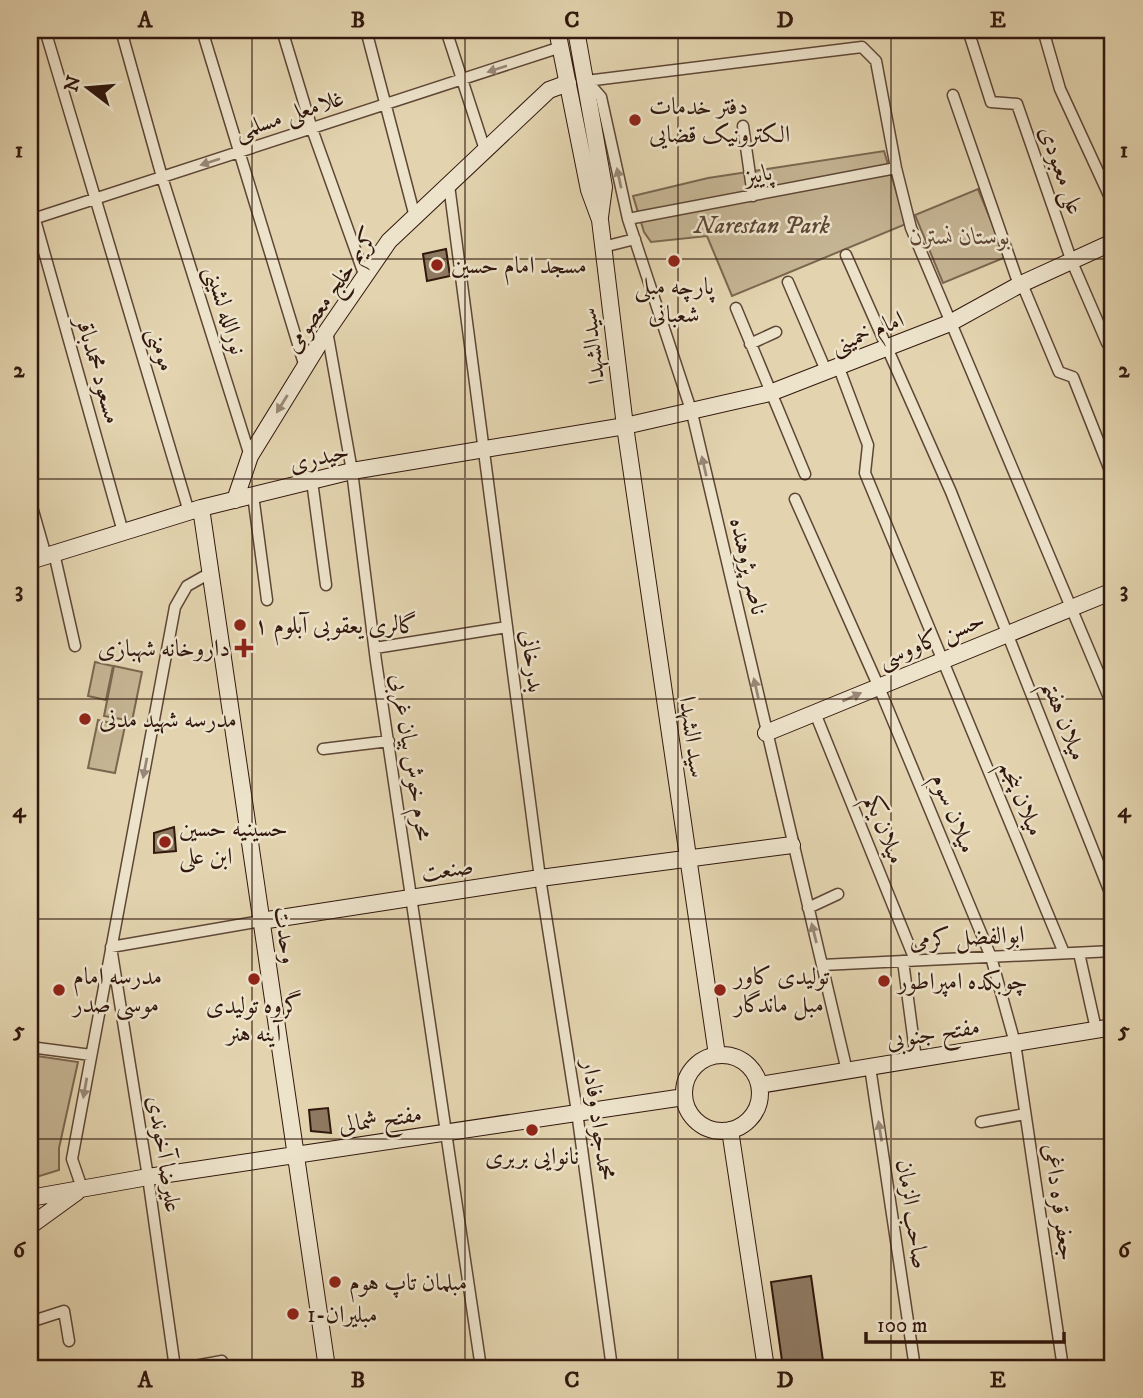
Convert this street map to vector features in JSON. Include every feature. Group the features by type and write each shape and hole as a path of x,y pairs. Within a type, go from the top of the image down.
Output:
{"street":[{"name":"مومنی","path":"45,30 95,199 195,510"},
{"name":"نورالله لشینی","path":"121,30 163,177 250,456"},
{"path":"202,30 305,367"},
{"path":"282,30 312,129 365,277"},
{"path":"366,30 415,217"},
{"path":"446,30 485,150"},
{"name":"سیدالشهدا","path":"557,30 589,190 600,220"},
{"name":"سیدالشهدا","path":"576,30 604,187 600,220 625,426"},
{"name":"علی معبودی","path":"968,30 991,102 1017,104 1072,262 1107,343"},
{"path":"1043,30 1060,89 1113,204"},
{"name":"غلامعلی مسلمی","path":"32,219 561,47"},
{"path":"586,81 862,47 876,61 896,168 911,228 1113,708"},
{"name":"ناصر پژوهنده","path":"586,81 601,97 628,219 692,413 847,1071"},
{"name":"کریم خلج معصومی","path":"235,500 250,456 327,331 389,241 549,90 568,83"},
{"path":"954,96 1019,285 1025,291 1059,372 1073,377 1113,478"},
{"path":"743,125 752,196"},
{"name":"پاییز","path":"628,219 896,168"},
{"name":"بدرخانی","path":"449,185 540,878"},
{"name":"مسعود محمدباقر","path":"30,202 32,219 123,532"},
{"path":"603,247 635,239"},
{"name":"امام خمینی","path":"625,426 692,413 770,393 833,370 950,323 1019,285 1113,242"},
{"name":"میلان هفتم","path":"846,255 951,492 1113,900"},
{"name":"میلان پنجم","path":"788,282 868,445 865,473 1064,953"},
{"path":"736,308 805,474"},
{"name":"محرم خوش بیان غربی","path":"327,331 352,471 388,741 481,1368"},
{"path":"750,344 776,332"},
{"name":"حیدری","path":"43,557 195,510 352,471 625,426"},
{"name":"سید الشهدا","path":"625,426 716,1055"},
{"path":"312,481 326,585"},
{"path":"253,495 267,600"},
{"name":"میلان سوم","path":"795,499 878,684 991,957 1015,1043"},
{"path":"30,500 43,557 75,646"},
{"name":"وحدت","path":"195,510 210,573 327,1368"},
{"name":"علیرضا آخوندی","path":"82,1188 72,1159 175,607 187,586 210,573"},
{"name":"حسن کاووسی","path":"766,733 878,684 1113,591"},
{"path":"375,648 507,627"},
{"name":"میلان یکم","path":"815,713 915,960"},
{"path":"323,749 388,741"},
{"name":"صنعت","path":"111,947 412,897 792,845"},
{"name":"محمدجواد وفادار","path":"540,878 578,1112 612,1368"},
{"path":"808,908 838,894"},
{"name":"علیرضا آخوندی","path":"111,947 175,1368"},
{"name":"ابوالفضل کرمی","path":"822,965 1113,951"},
{"path":"1079,953 1096,1029"},
{"path":"903,961 916,1059"},
{"name":"مفتح جنوبی","path":"759,1085 1113,1027"},
{"name":"جعفر قره داغی","path":"1015,1043 1063,1368"},
{"path":"30,1047 91,1055"},
{"path":"716,1055 728,1055 748,1065 759,1085 757,1108 751,1118 730,1130 705,1127 687,1109 684,1097 688,1074 705,1058 716,1055"},
{"name":"صاحب الزمان","path":"870,1067 915,1368"},
{"name":"مفتح شمالی","path":"30,1198 148,1177 684,1097"},
{"path":"981,1122 1025,1114"},
{"path":"730,1130 765,1368"},
{"path":"30,1226 82,1188"},
{"path":"30,1322 64,1311 69,1342"},
{"path":"30,1350 33,1368"},
{"path":"184,1368 222,1361"}],"green space":[{"name":"Narestan Park","path":"884,151 906,224 732,296 707,236 651,242 644,232 633,196 708,178"},
{"name":"بوستان نسترن","path":"978,189 1006,257 943,283 915,215"},
{"path":"95,662 113,666 106,700 88,696"},
{"path":"114,666 142,672 132,721 104,716"},
{"path":"98,720 125,726 115,773 88,768"},
{"path":"30,1055 78,1062 59,1148 59,1170 30,1179"}],"building":[{"name":"مسجد امام حسین","path":"446,249 450,276 427,281 423,254"},
{"name":"حسینیه حسین ابن علی","path":"174,827 176,851 154,853 154,833"},
{"path":"328,1108 331,1133 311,1131 309,1110"},
{"path":"811,1276 824,1368 783,1368 771,1282"}],"place":[{"name":"دفتر خدمات الکترونیک قضایی","path":"635,120"},
{"name":"پارچه مبلی شعبانی","path":"674,261"},
{"name":"مسجد امام حسین","path":"437,265"},
{"name":"گالری یعقوبی آبلوم ۱","path":"240,625"},
{"name":"داروخانه شهبازی","path":"244,648"},
{"name":"مدرسه شهید مدنی","path":"85,719"},
{"name":"حسینیه حسین ابن علی","path":"165,842"},
{"name":"گروه تولیدی آینه هنر","path":"254,979"},
{"name":"چوبکده امپراطور","path":"884,981"},
{"name":"مدرسه امام موسی صدر","path":"59,990"},
{"name":"تولیدی کاور مبل ماندگار","path":"720,990"},
{"name":"نانوایی بربری","path":"532,1130"},
{"name":"مبلمان تاپ هوم","path":"335,1282"},
{"name":"مبلیران-1","path":"293,1314"}]}
